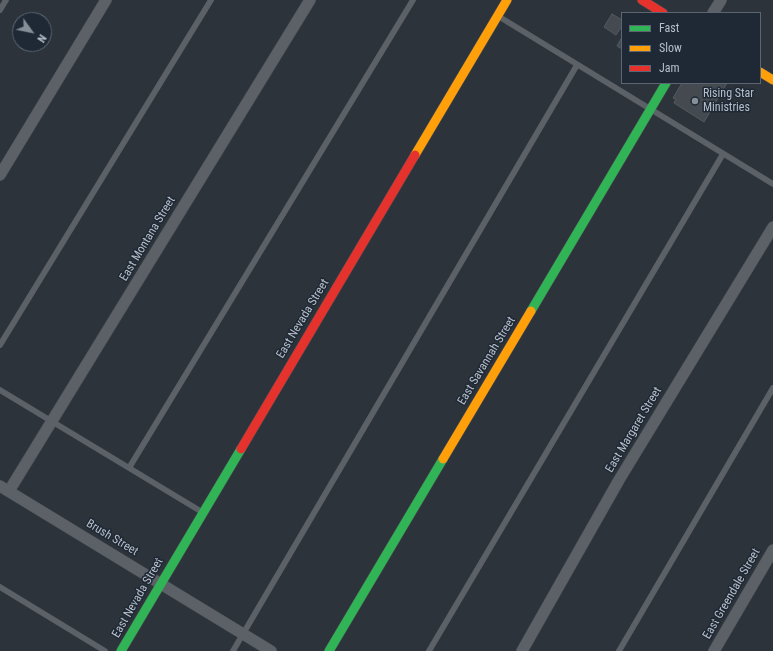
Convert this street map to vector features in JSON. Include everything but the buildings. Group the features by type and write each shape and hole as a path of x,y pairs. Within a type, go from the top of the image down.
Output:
{"street":[{"path":"0,175 106,0"},
{"name":"East Montana Street","path":"5,488 52,422 310,0"},
{"name":"East Nevada Street","path":"121,651 202,512 507,0"},
{"path":"642,0 661,12"},
{"path":"714,12 721,0"},
{"path":"761,73 773,80"},
{"name":"East Savannah Street","path":"329,651 665,84"},
{"name":"East Margaret Street","path":"522,651 619,480 773,226"},
{"name":"Brush Street","path":"5,488 271,651"},
{"name":"East Greendale Street","path":"714,651 773,550"}],"lane":[{"path":"0,10 6,0"},
{"path":"0,345 211,0"},
{"path":"129,468 413,0"},
{"path":"498,16 773,184"},
{"path":"233,651 578,65"},
{"path":"429,651 723,154"},
{"path":"619,651 773,388"},
{"path":"0,390 202,512"},
{"path":"0,587 105,651"}],"traffic: fast":[{"path":"531,311 665,84"},
{"path":"121,651 241,449"},
{"path":"329,651 443,459"}],"traffic: slow":[{"path":"415,155 507,0"},
{"path":"761,73 773,80"},
{"path":"443,459 531,311"}],"traffic: jam":[{"path":"642,0 661,12"},
{"path":"241,449 415,155"}],"place":[{"name":"Rising Star Ministries","path":"695,101"}]}
